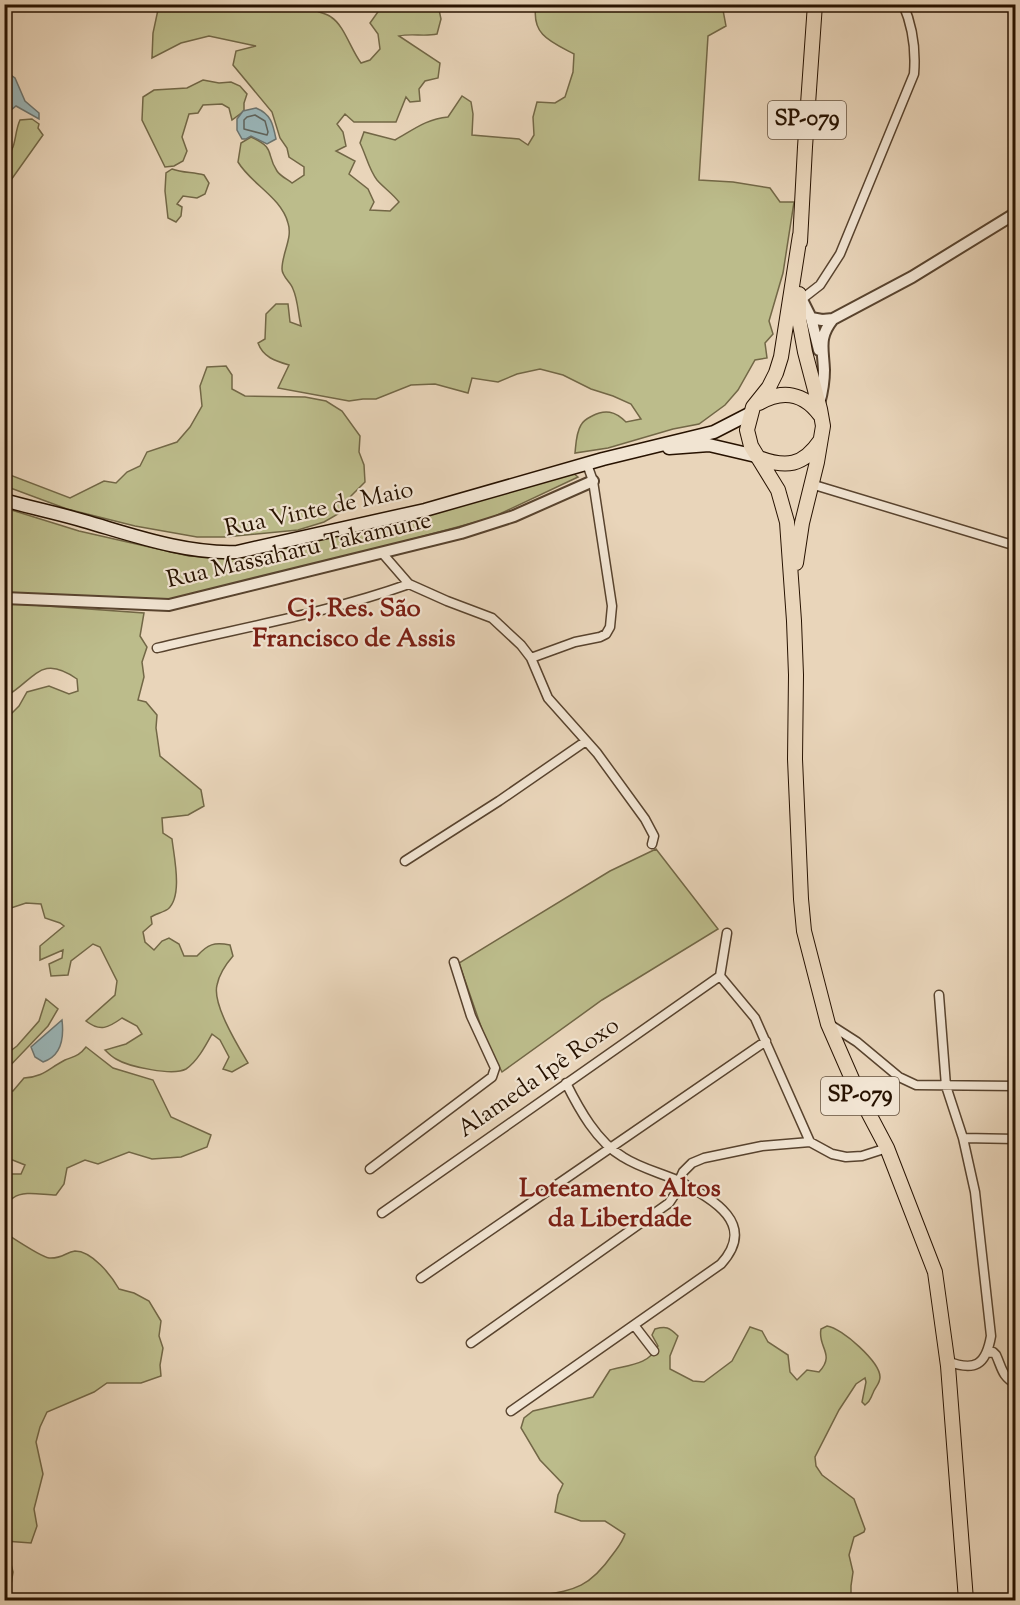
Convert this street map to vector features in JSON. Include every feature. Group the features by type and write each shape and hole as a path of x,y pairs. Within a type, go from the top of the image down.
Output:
{"highway":[{"name":"SP-079","path":"792,584 802,523 821,440 820,410 801,330 800,235 815,4"},
{"name":"SP-079","path":"800,235 781,357 776,373 752,410 747,425 748,439 778,490 787,522 796,675 795,759 801,898 808,951 828,1024 859,1095 887,1148 935,1272 947,1361 966,1600"},
{"path":"752,410 773,396 794,394 820,410"},
{"path":"758,457 779,464 792,464 810,454 821,440"}],"main road":[{"name":"Rua Vinte de Maio","path":"4,500 141,537 199,550 217,553 237,552 425,510 587,464 714,432 752,410"},
{"name":"Rua Vinte de Maio","path":"641,450 709,446 758,457"}],"street":[{"path":"824,368 811,318 801,297 820,285 840,254 914,74 913,38 910,21 903,4"},
{"path":"811,318 833,319 912,278 1016,213"},
{"path":"820,410 824,368 823,335 833,319"},
{"path":"531,658 574,642 600,638 610,627 612,606 593,481 587,464"},
{"name":"Rua Massaharu Takamune","path":"4,598 169,605 383,554 500,521 593,481"},
{"path":"811,484 1016,546"},
{"path":"383,554 409,584 492,618 506,629 531,658 548,698 586,741 645,819 654,836 652,844"},
{"path":"157,648 324,608 409,584"},
{"path":"405,861 499,801 586,741"},
{"path":"727,933 720,976 755,1018 810,1142"},
{"path":"370,1169 492,1077 495,1068 471,1016 454,962"},
{"name":"Alameda Ipê Roxo","path":"382,1213 720,976"},
{"path":"939,995 946,1086 963,1138 975,1192 991,1336 984,1360 976,1365 966,1367 947,1361"},
{"path":"828,1024 857,1042 908,1082 916,1085 1016,1086"},
{"path":"421,1278 766,1041"},
{"path":"511,1411 721,1264 733,1249 734,1237 728,1214 706,1196 679,1181 622,1157 610,1147 578,1107 566,1083"},
{"path":"963,1138 1016,1139"},
{"path":"471,1343 669,1203 683,1172 692,1163 704,1158 762,1146 810,1142 832,1154 846,1157 862,1156 887,1148"},
{"path":"634,1325 654,1351"},
{"path":"987,1353 993,1352 996,1355 1006,1378 1016,1384"}],"green space":[{"path":"159,5 315,5 317,11 329,16 340,26 361,63 370,60 380,49 378,34 370,23 380,9 380,5 438,5 441,19 437,34 399,36 440,63 438,78 425,81 419,89 420,101 410,102 406,97 396,122 354,122 345,114 337,124 343,132 346,146 336,151 355,161 349,174 368,189 374,202 370,210 390,211 399,202 372,172 360,143 364,132 395,140 426,123 448,117 462,96 471,102 472,135 519,139 528,145 534,135 533,117 537,102 555,103 565,97 573,72 574,54 551,41 540,31 535,15 536,5 719,5 723,10 726,26 708,36 699,180 733,182 770,188 780,202 794,202 783,273 769,321 773,334 765,343 767,358 755,360 738,390 725,405 699,424 608,448 575,453 579,428 592,416 606,412 618,415 626,422 641,419 631,404 591,389 563,375 540,369 517,374 498,382 472,378 468,393 435,384 411,385 376,399 349,401 278,388 289,365 266,355 258,343 265,339 266,314 276,304 288,304 290,322 301,326 295,293 283,275 282,269 289,229 284,214 273,198 250,177 238,162 241,143 251,137 259,141 267,148 277,171 292,183 304,175 304,167 289,157 272,112 233,65 236,51 256,46 209,36 181,43 152,58 153,33"},
{"path":"203,80 219,83 231,82 240,86 247,94 244,111 232,120 229,108 222,104 203,105 198,113 189,114 182,137 187,151 183,161 174,166 165,167 142,120 143,97 154,90 187,88"},
{"path":"32,119 39,124 38,128 43,135 5,186 5,161 8,161 7,157 20,120"},
{"path":"172,169 204,175 209,183 205,194 197,198 183,196 177,204 182,207 181,216 176,222 168,218 165,191 166,173"},
{"path":"226,366 232,375 232,389 245,396 305,397 326,401 342,411 360,436 359,452 364,465 365,482 338,514 324,522 298,530 225,537 197,537 135,526 67,509 5,486 5,473 70,498 104,481 116,483 127,472 140,466 147,452 177,442 190,427 202,406 200,386 207,367"},
{"path":"573,473 578,477 491,518 170,604 5,596 5,508 79,531 189,556 238,559"},
{"path":"5,603 144,613 140,636 147,647 142,662 144,677 138,700 146,702 157,715 156,728 160,756 201,790 204,806 188,815 162,818 163,833 172,839 176,876 175,895 168,909 151,917 152,924 143,932 145,942 154,950 162,941 169,938 179,944 184,956 197,956 212,945 230,945 233,956 219,977 216,993 227,1025 248,1063 232,1072 223,1069 229,1057 220,1040 212,1034 194,1062 180,1071 140,1068 113,1057 105,1050 126,1044 142,1034 137,1026 122,1018 100,1028 86,1021 115,995 117,981 100,947 93,944 71,961 68,975 51,976 49,964 62,958 63,950 40,960 40,946 64,926 45,918 41,904 26,903 5,910 4,756 11,746 5,732 5,720 19,706 27,692 49,686 69,694 78,691 77,679 54,668 38,672 5,697"},
{"path":"656,849 718,929 602,1000 502,1072 486,1041 459,963 610,871"},
{"path":"46,999 58,1009 48,1026 5,1071 5,1055 17,1046 39,1021"},
{"path":"86,1047 113,1068 153,1080 171,1117 211,1135 207,1147 181,1157 152,1159 129,1152 98,1164 85,1160 67,1168 64,1184 56,1195 22,1194 12,1199 5,1209 5,1172 21,1174 25,1165 5,1157 5,1091 13,1091 24,1078 42,1074 79,1054"},
{"path":"5,1233 45,1257 57,1257 75,1251 88,1255 106,1271 119,1289 134,1293 149,1301 161,1321 159,1336 163,1348 161,1376 141,1383 107,1383 94,1392 47,1412 36,1442 43,1474 34,1509 37,1526 31,1543 5,1541"},
{"path":"827,1326 842,1333 859,1347 874,1363 880,1377 870,1400 865,1405 862,1402 865,1378 856,1384 839,1410 815,1457 816,1466 822,1475 854,1499 865,1529 864,1532 854,1537 849,1555 853,1572 851,1600 508,1600 557,1593 578,1587 604,1566 620,1545 625,1534 605,1521 581,1521 555,1512 563,1484 540,1460 521,1428 524,1418 533,1411 593,1397 610,1370 644,1361 654,1352 658,1346 652,1335 655,1329 667,1328 678,1336 670,1356 670,1369 693,1381 704,1382 732,1361 750,1327 762,1331 768,1342 788,1355 790,1372 797,1380 807,1370 819,1372 826,1360 820,1335 821,1329"},
{"path":"5,1556 9,1556 13,1572 10,1591 5,1595"}],"water":[{"path":"5,71 15,78 25,101 39,113 39,119 16,106 5,115"},
{"path":"256,108 268,116 274,129 276,139 267,144 251,136 242,139 237,130 237,119 243,111"},
{"path":"62,1020 63,1033 58,1051 43,1062 35,1057 31,1047"}],"district":[{"name":"Cj. Res. São Francisco de Assis","path":"354,624"},
{"name":"Loteamento Altos da Liberdade","path":"620,1204"}]}
